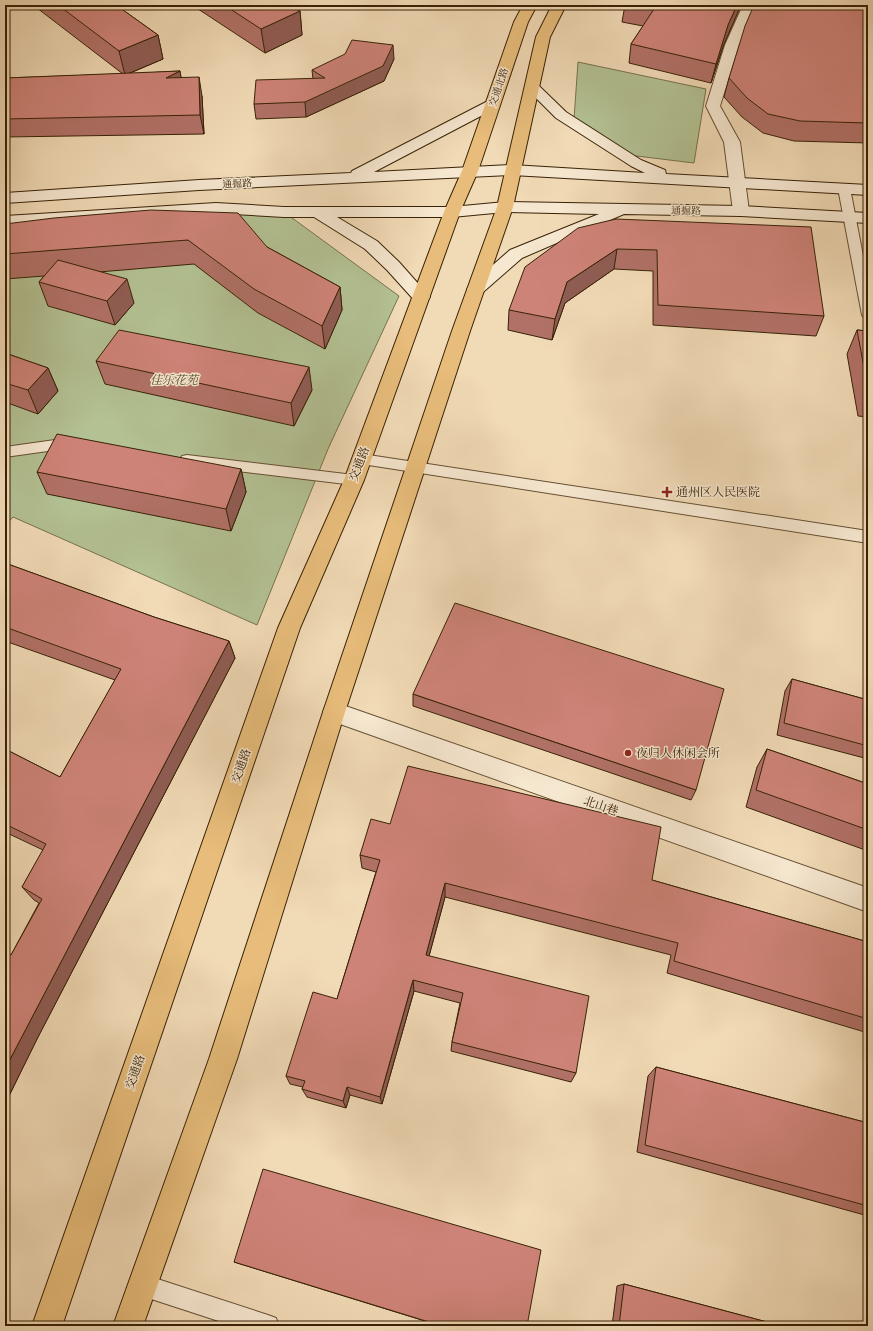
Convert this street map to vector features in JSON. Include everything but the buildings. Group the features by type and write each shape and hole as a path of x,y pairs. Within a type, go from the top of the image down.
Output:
{"main road":[{"name":"交通北路","path":"452,212 470,171 521,22 530,5"},
{"path":"128,1326 224,1059 334,712 505,207 512,170 543,37 559,5"},
{"path":"741,211 732,142 713,106 732,46 750,5"},
{"path":"532,87 562,115 636,163 669,178"},
{"path":"351,177 493,104"},
{"path":"512,170 736,181 868,190"},
{"name":"通掘路","path":"5,198 199,185 512,170"},
{"name":"通掘路","path":"452,212 505,207 741,211 868,218"},
{"path":"5,221 216,208 284,212 452,212"},
{"path":"476,289 516,254 623,209"},
{"path":"317,212 371,245 393,266 421,297"},
{"name":"交通路","path":"47,1326 289,628 354,480 452,212"},
{"name":"北山巷","path":"334,712 868,900"}],"lane":[{"path":"844,188 864,271 868,315"},
{"path":"5,452 55,445 87,449"},
{"path":"173,459 354,480"},
{"path":"362,459 868,537"},
{"path":"142,1285 268,1326"}],"green space":[{"path":"578,62 706,89 694,163 620,154 574,119"},
{"name":"佳乐花苑","path":"284,212 399,296 328,449 257,625 13,517 5,526 5,221"}],"place":[{"name":"通州区人民医院","path":"667,492"},
{"name":"夜归人休闲会所","path":"628,753"}]}
